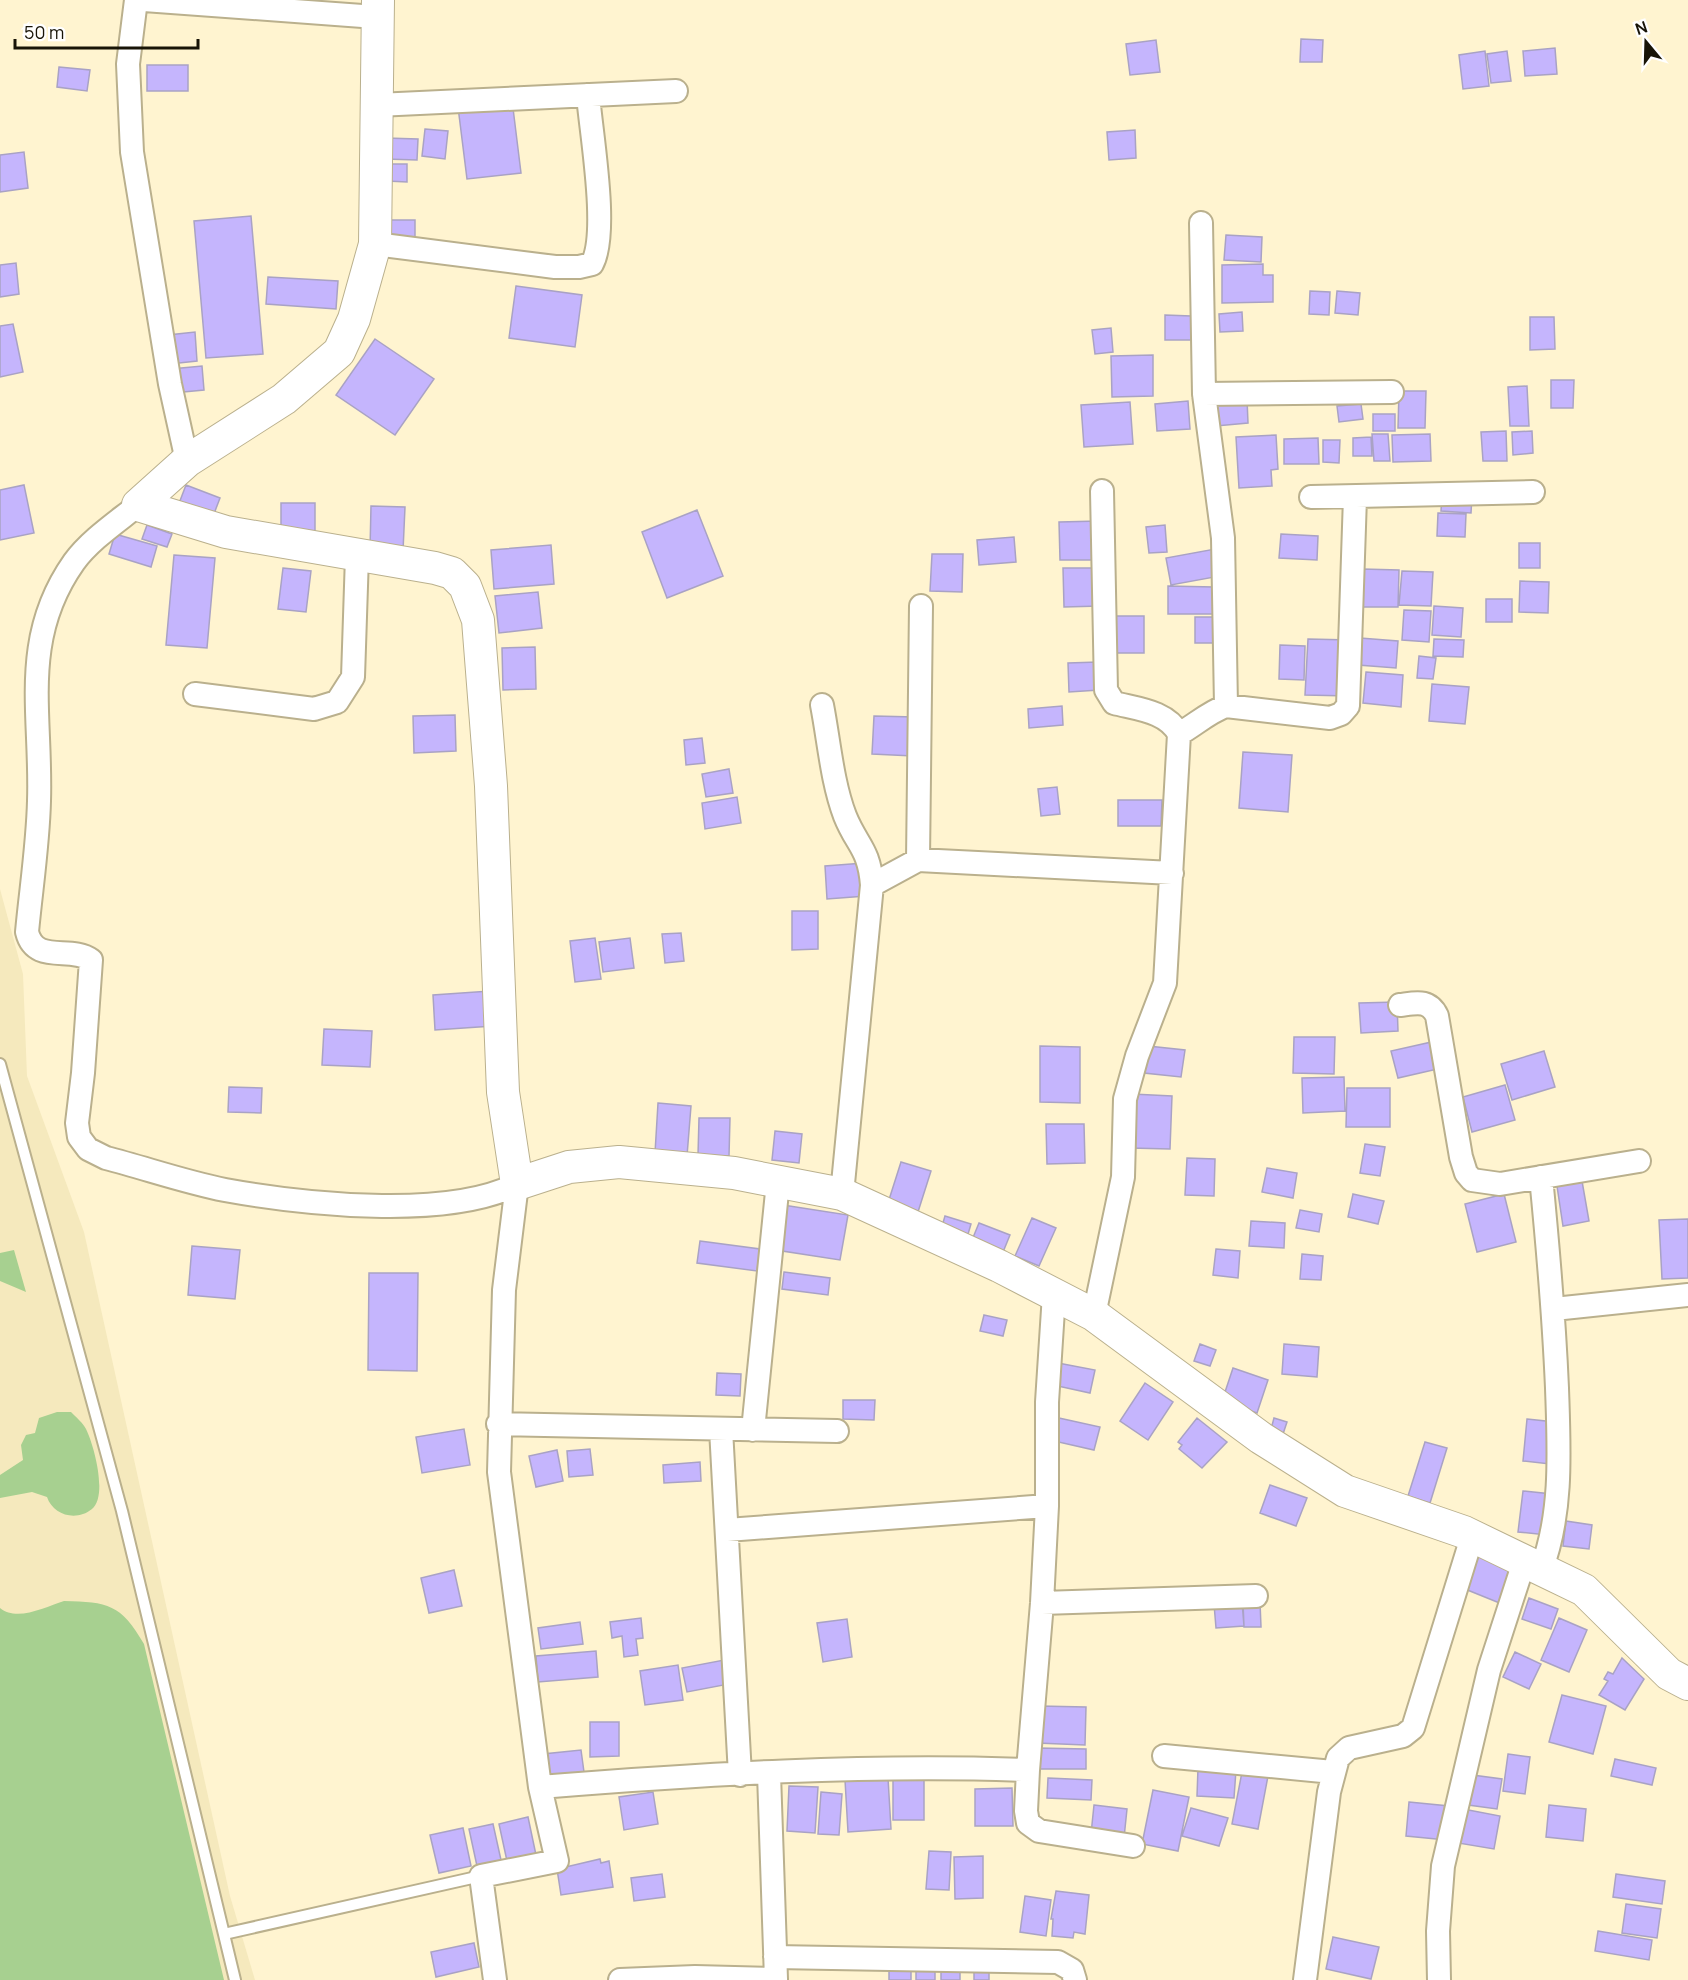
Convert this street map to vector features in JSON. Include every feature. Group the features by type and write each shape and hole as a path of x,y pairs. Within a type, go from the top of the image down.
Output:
{"street":[{"path":"136,0 128,64 132,152 170,384 187,460"},
{"path":"144,0 377,8 375,244 358,308 339,352 284,399 187,460 74,561 54,596 40,634 36,686 39,801 27,932 34,946 52,954 84,955 91,960 77,1123 79,1137 88,1149 106,1158 224,1190 336,1203 435,1205 471,1201 500,1193 517,1184 569,1167 619,1162 734,1173 842,1194 1054,1294 1094,1316 1261,1438 1345,1491 1472,1537 1584,1590 1669,1674 1688,1684"},
{"path":"377,105 676,91"},
{"path":"375,244 555,267 579,267 592,264 597,255 599,231 588,95"},
{"path":"1201,223 1204,394 1223,538 1226,706"},
{"path":"1204,394 1392,392"},
{"path":"1094,1316 1123,1177 1125,1099 1137,1056 1165,983 1179,734 1175,726 1164,717 1114,703 1106,690 1102,491"},
{"path":"1311,497 1533,492"},
{"path":"1179,734 1202,722 1212,711 1226,706 1330,718 1341,714 1348,706 1354,497"},
{"path":"138,505 226,532 357,556 405,562 452,573 465,586 478,620 492,786 503,1092 517,1184 504,1290 498,1424 499,1472 540,1787 557,1861 482,1876 495,1980"},
{"path":"195,694 314,709 337,702 353,677 357,556"},
{"path":"918,860 921,606"},
{"path":"822,705 846,816 865,848 870,864 872,885 842,1194"},
{"path":"872,885 918,860 1172,873"},
{"path":"1400,1005 1422,1003 1429,1005 1437,1016 1466,1173 1472,1180 1500,1184 1639,1161"},
{"path":"1439,1980 1438,1931 1443,1866 1490,1670 1533,1566 1551,1544 1560,1453 1554,1309 1540,1178"},
{"path":"753,1430 778,1182"},
{"path":"1054,1294 1047,1402 1047,1506 1042,1603 1026,1811 1028,1823 1039,1831 1132,1846"},
{"path":"1554,1309 1688,1295"},
{"path":"498,1424 837,1431"},
{"path":"721,1429 740,1775"},
{"path":"727,1530 1047,1506"},
{"path":"1305,1980 1333,1772 1338,1758 1349,1748 1403,1736 1413,1728 1472,1537"},
{"path":"1042,1603 1256,1596"},
{"path":"1164,1756 1333,1772"},
{"path":"540,1787 908,1768 1028,1770"},
{"path":"768,1774 775,1972"},
{"path":"620,1980 1058,1962 1072,1970 1075,1980"}],"lane":[{"path":"0,1064 122,1511 235,1980"},
{"path":"224,1934 482,1876"}],"shaded area":[{"path":"0,889 23,974 27,1076 84,1232 230,1896 255,1980 0,1980"}],"green space":[{"path":"14,1250 26,1292 0,1281 0,1253"},
{"path":"57,1412 71,1412 81,1422 89,1436 96,1458 99,1482 97,1502 92,1509 79,1515 66,1515 54,1508 47,1497 32,1492 0,1498 0,1475 23,1460 21,1445 26,1435 35,1433 39,1418"},
{"path":"64,1601 103,1604 112,1608 128,1621 144,1644 224,1980 0,1980 0,1608 14,1614 23,1614"}],"building":[{"path":"1301,39 1323,40 1322,62 1300,62"},
{"path":"1156,40 1160,72 1130,75 1126,44"},
{"path":"1555,48 1557,74 1525,76 1523,51"},
{"path":"1485,51 1489,86 1463,89 1459,55"},
{"path":"1507,51 1511,81 1491,83 1487,54"},
{"path":"147,65 188,65 188,91 147,91"},
{"path":"59,67 90,70 87,91 57,87"},
{"path":"512,100 521,173 467,179 458,107"},
{"path":"425,129 448,131 445,159 422,156"},
{"path":"1135,130 1136,158 1109,160 1107,132"},
{"path":"386,138 418,139 417,160 385,159"},
{"path":"24,152 28,188 0,192 0,155"},
{"path":"387,164 407,164 407,182 387,181"},
{"path":"251,216 263,354 206,358 194,221"},
{"path":"386,220 415,220 415,244 386,244"},
{"path":"1226,235 1262,237 1261,262 1224,260"},
{"path":"16,263 19,294 0,297 0,265"},
{"path":"1263,264 1263,275 1273,275 1273,302 1222,303 1222,265"},
{"path":"268,277 338,281 336,309 266,304"},
{"path":"516,286 582,295 575,347 509,338"},
{"path":"1310,291 1330,292 1329,315 1309,314"},
{"path":"1337,291 1360,293 1358,315 1335,313"},
{"path":"1242,312 1243,331 1220,332 1219,314"},
{"path":"1165,315 1191,316 1191,340 1165,340"},
{"path":"1530,317 1554,317 1555,349 1530,350"},
{"path":"13,324 23,372 0,377 0,326"},
{"path":"1111,328 1113,352 1095,354 1092,330"},
{"path":"195,332 197,361 170,364 168,335"},
{"path":"375,339 434,379 395,435 336,395"},
{"path":"1153,355 1153,396 1112,397 1111,356"},
{"path":"202,366 204,390 173,393 171,369"},
{"path":"1551,380 1574,380 1573,408 1551,408"},
{"path":"1527,386 1529,426 1510,426 1508,387"},
{"path":"1399,391 1426,391 1425,428 1398,428"},
{"path":"1247,399 1248,423 1216,426 1214,402"},
{"path":"1188,401 1190,429 1157,431 1155,404"},
{"path":"1130,402 1133,444 1084,447 1081,405"},
{"path":"1361,404 1363,419 1339,422 1337,406"},
{"path":"1373,414 1395,414 1395,431 1373,431"},
{"path":"1506,431 1507,461 1483,461 1481,432"},
{"path":"1532,431 1533,453 1513,455 1512,432"},
{"path":"1372,434 1388,434 1390,461 1374,461"},
{"path":"1430,434 1431,461 1393,462 1392,435"},
{"path":"1276,435 1278,469 1271,470 1272,486 1239,488 1236,437"},
{"path":"1371,437 1372,456 1353,456 1353,438"},
{"path":"1318,438 1319,464 1284,464 1284,439"},
{"path":"1323,440 1340,440 1339,463 1323,462"},
{"path":"24,485 34,533 0,540 0,490"},
{"path":"186,485 220,498 212,519 178,506"},
{"path":"1442,495 1472,496 1471,513 1441,511"},
{"path":"281,503 315,503 315,538 281,538"},
{"path":"371,506 405,507 403,551 370,550"},
{"path":"697,510 723,576 667,598 642,532"},
{"path":"1438,513 1466,514 1465,537 1437,536"},
{"path":"1099,521 1099,560 1060,560 1059,522"},
{"path":"147,525 172,534 167,547 142,539"},
{"path":"1165,525 1167,552 1149,553 1146,527"},
{"path":"115,534 157,546 151,567 109,554"},
{"path":"1281,534 1318,536 1317,560 1279,558"},
{"path":"1014,537 1016,562 979,565 977,540"},
{"path":"1519,543 1540,543 1540,568 1519,568"},
{"path":"551,545 554,584 494,589 491,550"},
{"path":"1215,549 1220,576 1171,585 1166,558"},
{"path":"932,554 963,554 962,592 930,591"},
{"path":"174,555 215,558 207,648 166,645"},
{"path":"283,568 311,571 306,612 278,609"},
{"path":"1063,568 1100,568 1100,606 1064,607"},
{"path":"1362,569 1399,570 1398,607 1362,607"},
{"path":"1402,571 1433,572 1431,606 1399,605"},
{"path":"1520,581 1549,582 1548,613 1519,612"},
{"path":"1168,586 1214,587 1214,614 1168,614"},
{"path":"538,592 542,628 499,633 495,596"},
{"path":"1486,599 1512,599 1512,622 1486,622"},
{"path":"1434,606 1463,608 1461,637 1432,635"},
{"path":"1404,610 1431,611 1429,642 1402,640"},
{"path":"1110,616 1144,616 1144,653 1109,653"},
{"path":"1195,617 1216,617 1216,643 1195,643"},
{"path":"1360,638 1398,641 1396,668 1358,665"},
{"path":"1308,639 1350,640 1349,696 1305,695"},
{"path":"1434,639 1464,640 1463,657 1433,656"},
{"path":"1280,645 1305,646 1304,680 1279,679"},
{"path":"535,647 536,689 503,690 502,648"},
{"path":"1419,656 1436,658 1433,679 1417,678"},
{"path":"1098,662 1099,690 1069,692 1068,663"},
{"path":"1366,672 1403,675 1401,707 1363,703"},
{"path":"1432,684 1469,687 1465,724 1429,721"},
{"path":"1062,706 1063,725 1029,728 1028,709"},
{"path":"455,715 456,751 414,753 413,716"},
{"path":"874,716 915,717 913,756 872,754"},
{"path":"702,738 705,763 686,765 684,740"},
{"path":"1243,752 1292,755 1288,812 1239,808"},
{"path":"729,769 733,793 706,797 702,774"},
{"path":"1057,787 1060,814 1041,816 1038,789"},
{"path":"737,797 741,823 705,829 702,803"},
{"path":"1118,800 1162,800 1161,826 1118,826"},
{"path":"864,863 866,896 827,899 825,866"},
{"path":"792,911 818,911 818,949 792,950"},
{"path":"681,933 684,961 665,963 662,934"},
{"path":"595,938 601,979 575,982 570,941"},
{"path":"630,938 634,968 603,972 599,942"},
{"path":"490,991 493,1026 435,1030 433,995"},
{"path":"1397,1002 1398,1031 1361,1033 1359,1003"},
{"path":"324,1029 372,1031 370,1067 322,1065"},
{"path":"1294,1037 1335,1037 1334,1074 1293,1073"},
{"path":"1436,1041 1442,1068 1398,1078 1391,1051"},
{"path":"1040,1046 1080,1047 1080,1103 1040,1102"},
{"path":"1148,1046 1185,1050 1181,1077 1144,1073"},
{"path":"1544,1051 1555,1087 1512,1100 1501,1064"},
{"path":"1344,1077 1345,1111 1303,1113 1302,1078"},
{"path":"1505,1085 1515,1120 1472,1132 1463,1097"},
{"path":"229,1087 262,1088 261,1113 228,1112"},
{"path":"1347,1088 1390,1088 1390,1127 1346,1127"},
{"path":"1132,1094 1172,1096 1170,1149 1130,1148"},
{"path":"658,1103 691,1106 687,1156 655,1153"},
{"path":"699,1118 730,1118 729,1156 698,1155"},
{"path":"1046,1124 1084,1124 1085,1163 1047,1164"},
{"path":"775,1131 802,1134 799,1163 772,1160"},
{"path":"1365,1144 1385,1147 1380,1176 1360,1173"},
{"path":"1187,1158 1215,1159 1214,1196 1185,1195"},
{"path":"901,1162 931,1171 917,1215 887,1206"},
{"path":"1267,1168 1297,1173 1293,1198 1262,1192"},
{"path":"1582,1181 1589,1221 1563,1226 1557,1186"},
{"path":"1353,1194 1384,1201 1378,1224 1348,1217"},
{"path":"1504,1194 1516,1242 1477,1252 1465,1204"},
{"path":"783,1205 848,1215 840,1260 776,1250"},
{"path":"1300,1210 1322,1214 1319,1232 1296,1228"},
{"path":"945,1216 971,1224 966,1241 940,1233"},
{"path":"1032,1218 1056,1228 1039,1266 1015,1256"},
{"path":"1688,1219 1688,1278 1662,1279 1659,1220"},
{"path":"1251,1221 1285,1223 1284,1248 1249,1246"},
{"path":"979,1223 1010,1235 1003,1252 972,1240"},
{"path":"700,1241 760,1249 757,1271 697,1263"},
{"path":"192,1246 240,1250 235,1299 188,1295"},
{"path":"1216,1249 1240,1251 1238,1278 1213,1275"},
{"path":"1302,1254 1323,1256 1321,1280 1300,1279"},
{"path":"784,1272 830,1278 828,1295 782,1289"},
{"path":"369,1273 418,1273 417,1371 368,1370"},
{"path":"984,1315 1007,1320 1003,1336 980,1331"},
{"path":"1200,1344 1216,1350 1210,1366 1194,1361"},
{"path":"1284,1344 1319,1347 1317,1377 1282,1374"},
{"path":"1058,1363 1095,1370 1090,1393 1053,1385"},
{"path":"1233,1368 1268,1380 1257,1413 1222,1401"},
{"path":"717,1373 741,1374 740,1396 716,1395"},
{"path":"1145,1383 1173,1402 1148,1440 1120,1421"},
{"path":"843,1400 875,1400 874,1420 843,1419"},
{"path":"1059,1418 1100,1427 1094,1450 1054,1441"},
{"path":"1197,1418 1227,1442 1202,1468 1179,1449 1182,1445 1178,1442"},
{"path":"1274,1418 1287,1422 1282,1437 1270,1433"},
{"path":"1527,1419 1555,1422 1550,1464 1523,1461"},
{"path":"464,1429 470,1465 422,1473 416,1437"},
{"path":"1425,1442 1447,1448 1430,1503 1408,1496"},
{"path":"590,1449 593,1475 569,1477 567,1451"},
{"path":"557,1450 563,1481 536,1487 529,1456"},
{"path":"700,1462 701,1481 664,1483 663,1465"},
{"path":"1270,1485 1307,1498 1296,1526 1260,1513"},
{"path":"1523,1491 1552,1494 1547,1535 1518,1532"},
{"path":"1566,1521 1592,1525 1589,1549 1563,1546"},
{"path":"1480,1551 1518,1567 1502,1604 1465,1589"},
{"path":"454,1570 462,1606 429,1613 421,1578"},
{"path":"1529,1598 1558,1609 1551,1629 1522,1619"},
{"path":"1242,1602 1244,1626 1216,1628 1214,1604"},
{"path":"1260,1602 1261,1627 1244,1627 1243,1603"},
{"path":"641,1618 643,1638 636,1639 638,1655 624,1657 622,1636 612,1638 610,1622"},
{"path":"1559,1618 1587,1630 1569,1672 1541,1660"},
{"path":"847,1619 852,1657 823,1662 817,1623"},
{"path":"580,1622 583,1644 541,1649 538,1628"},
{"path":"596,1651 598,1677 538,1682 536,1656"},
{"path":"1515,1652 1541,1664 1529,1689 1503,1677"},
{"path":"1622,1658 1644,1679 1625,1710 1599,1695 1608,1681 1604,1679 1608,1672 1613,1674"},
{"path":"724,1660 729,1684 687,1692 682,1668"},
{"path":"678,1665 683,1700 645,1705 640,1671"},
{"path":"1562,1695 1606,1706 1593,1754 1549,1742"},
{"path":"1039,1706 1086,1707 1085,1745 1037,1743"},
{"path":"590,1722 619,1722 619,1756 590,1757"},
{"path":"1038,1748 1086,1749 1086,1769 1038,1769"},
{"path":"581,1750 584,1772 545,1776 543,1754"},
{"path":"1508,1754 1530,1757 1525,1794 1503,1791"},
{"path":"1615,1759 1656,1768 1652,1785 1611,1776"},
{"path":"1198,1768 1236,1770 1234,1798 1197,1796"},
{"path":"1242,1772 1268,1776 1258,1829 1232,1824"},
{"path":"1465,1774 1502,1779 1497,1809 1461,1804"},
{"path":"888,1778 891,1829 848,1832 845,1780"},
{"path":"1048,1778 1092,1780 1091,1800 1047,1798"},
{"path":"893,1780 924,1780 924,1820 893,1820"},
{"path":"789,1786 818,1787 815,1833 787,1831"},
{"path":"1012,1788 1013,1826 975,1826 975,1789"},
{"path":"1153,1790 1189,1797 1178,1851 1142,1844"},
{"path":"653,1792 658,1824 624,1830 619,1797"},
{"path":"821,1792 842,1794 839,1835 818,1834"},
{"path":"1409,1802 1449,1806 1446,1840 1406,1836"},
{"path":"1094,1805 1127,1809 1124,1838 1091,1834"},
{"path":"1549,1805 1586,1809 1583,1841 1546,1837"},
{"path":"1191,1808 1228,1818 1219,1846 1182,1836"},
{"path":"1458,1808 1500,1816 1494,1849 1452,1842"},
{"path":"528,1817 536,1855 507,1861 499,1824"},
{"path":"493,1824 501,1860 477,1866 469,1829"},
{"path":"463,1828 471,1866 439,1873 430,1835"},
{"path":"929,1851 951,1852 949,1890 926,1889"},
{"path":"983,1856 983,1898 955,1899 954,1857"},
{"path":"600,1859 601,1863 609,1861 613,1887 561,1895 557,1869"},
{"path":"662,1874 665,1897 634,1901 631,1878"},
{"path":"1616,1874 1665,1881 1662,1904 1613,1897"},
{"path":"1056,1891 1089,1895 1085,1934 1074,1932 1073,1938 1052,1936 1053,1919 1051,1919"},
{"path":"1025,1896 1051,1900 1046,1936 1020,1932"},
{"path":"1626,1904 1661,1909 1657,1938 1622,1933"},
{"path":"1598,1931 1652,1940 1649,1960 1595,1951"},
{"path":"1333,1937 1379,1947 1371,1979 1326,1969"},
{"path":"474,1943 479,1967 436,1977 431,1952"},
{"path":"889,1967 911,1967 911,1980 889,1980"},
{"path":"941,1968 960,1968 960,1980 941,1980"},
{"path":"916,1969 935,1969 935,1980 916,1980"},
{"path":"989,1970 989,1980 974,1980 974,1971"}]}
